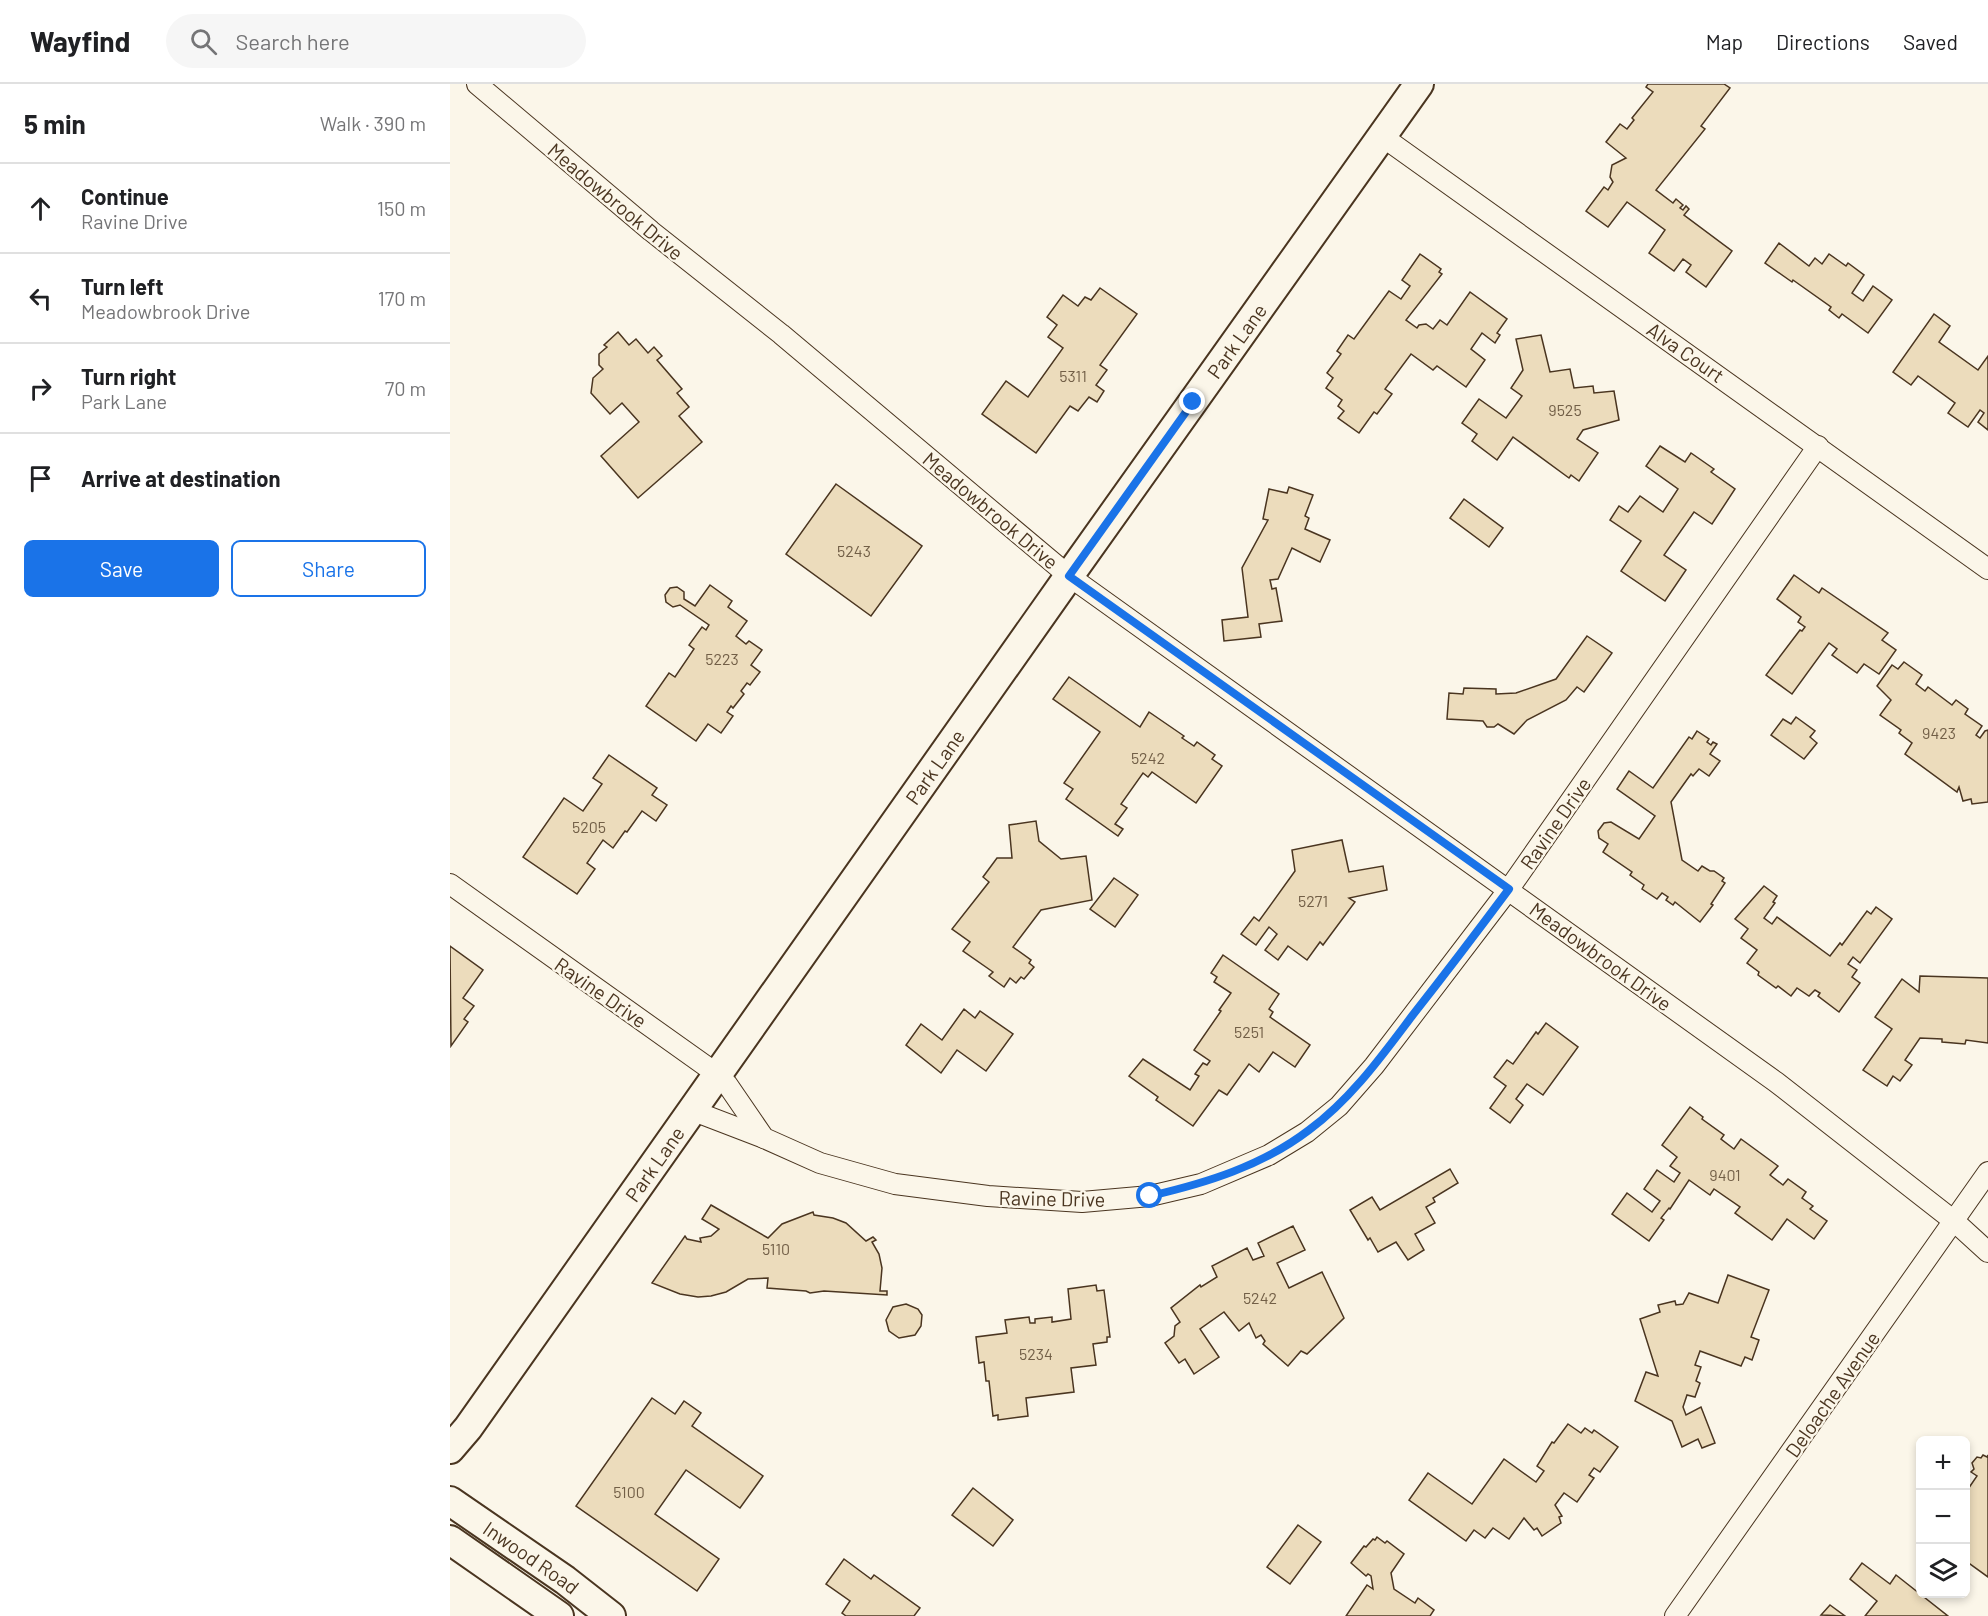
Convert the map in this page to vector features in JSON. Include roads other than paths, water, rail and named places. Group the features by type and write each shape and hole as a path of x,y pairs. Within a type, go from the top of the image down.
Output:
{"street":[{"name":"Meadowbrook Drive","path":"477,84 651,231 781,333 1069,576 1776,1082 1954,1221 1988,1252"},
{"name":"Park Lane","path":"450,1449 468,1428 1419,84"},
{"name":"Alva Court","path":"1383,137 1988,569"},
{"name":"Ravine Drive","path":"691,1110 764,1138 820,1163 895,1184 988,1196 1082,1203 1150,1196 1201,1184 1269,1155 1307,1132 1339,1106 1374,1066 1509,889 1818,446"},
{"name":"Ravine Drive","path":"450,885 717,1074 727,1084 764,1138"},
{"name":"Deloache Avenue","path":"1675,1616 1988,1172"},
{"name":"Inwood Road","path":"450,1502 565,1580 611,1616"},
{"name":"Inwood Road","path":"450,1540 559,1616"}]}
